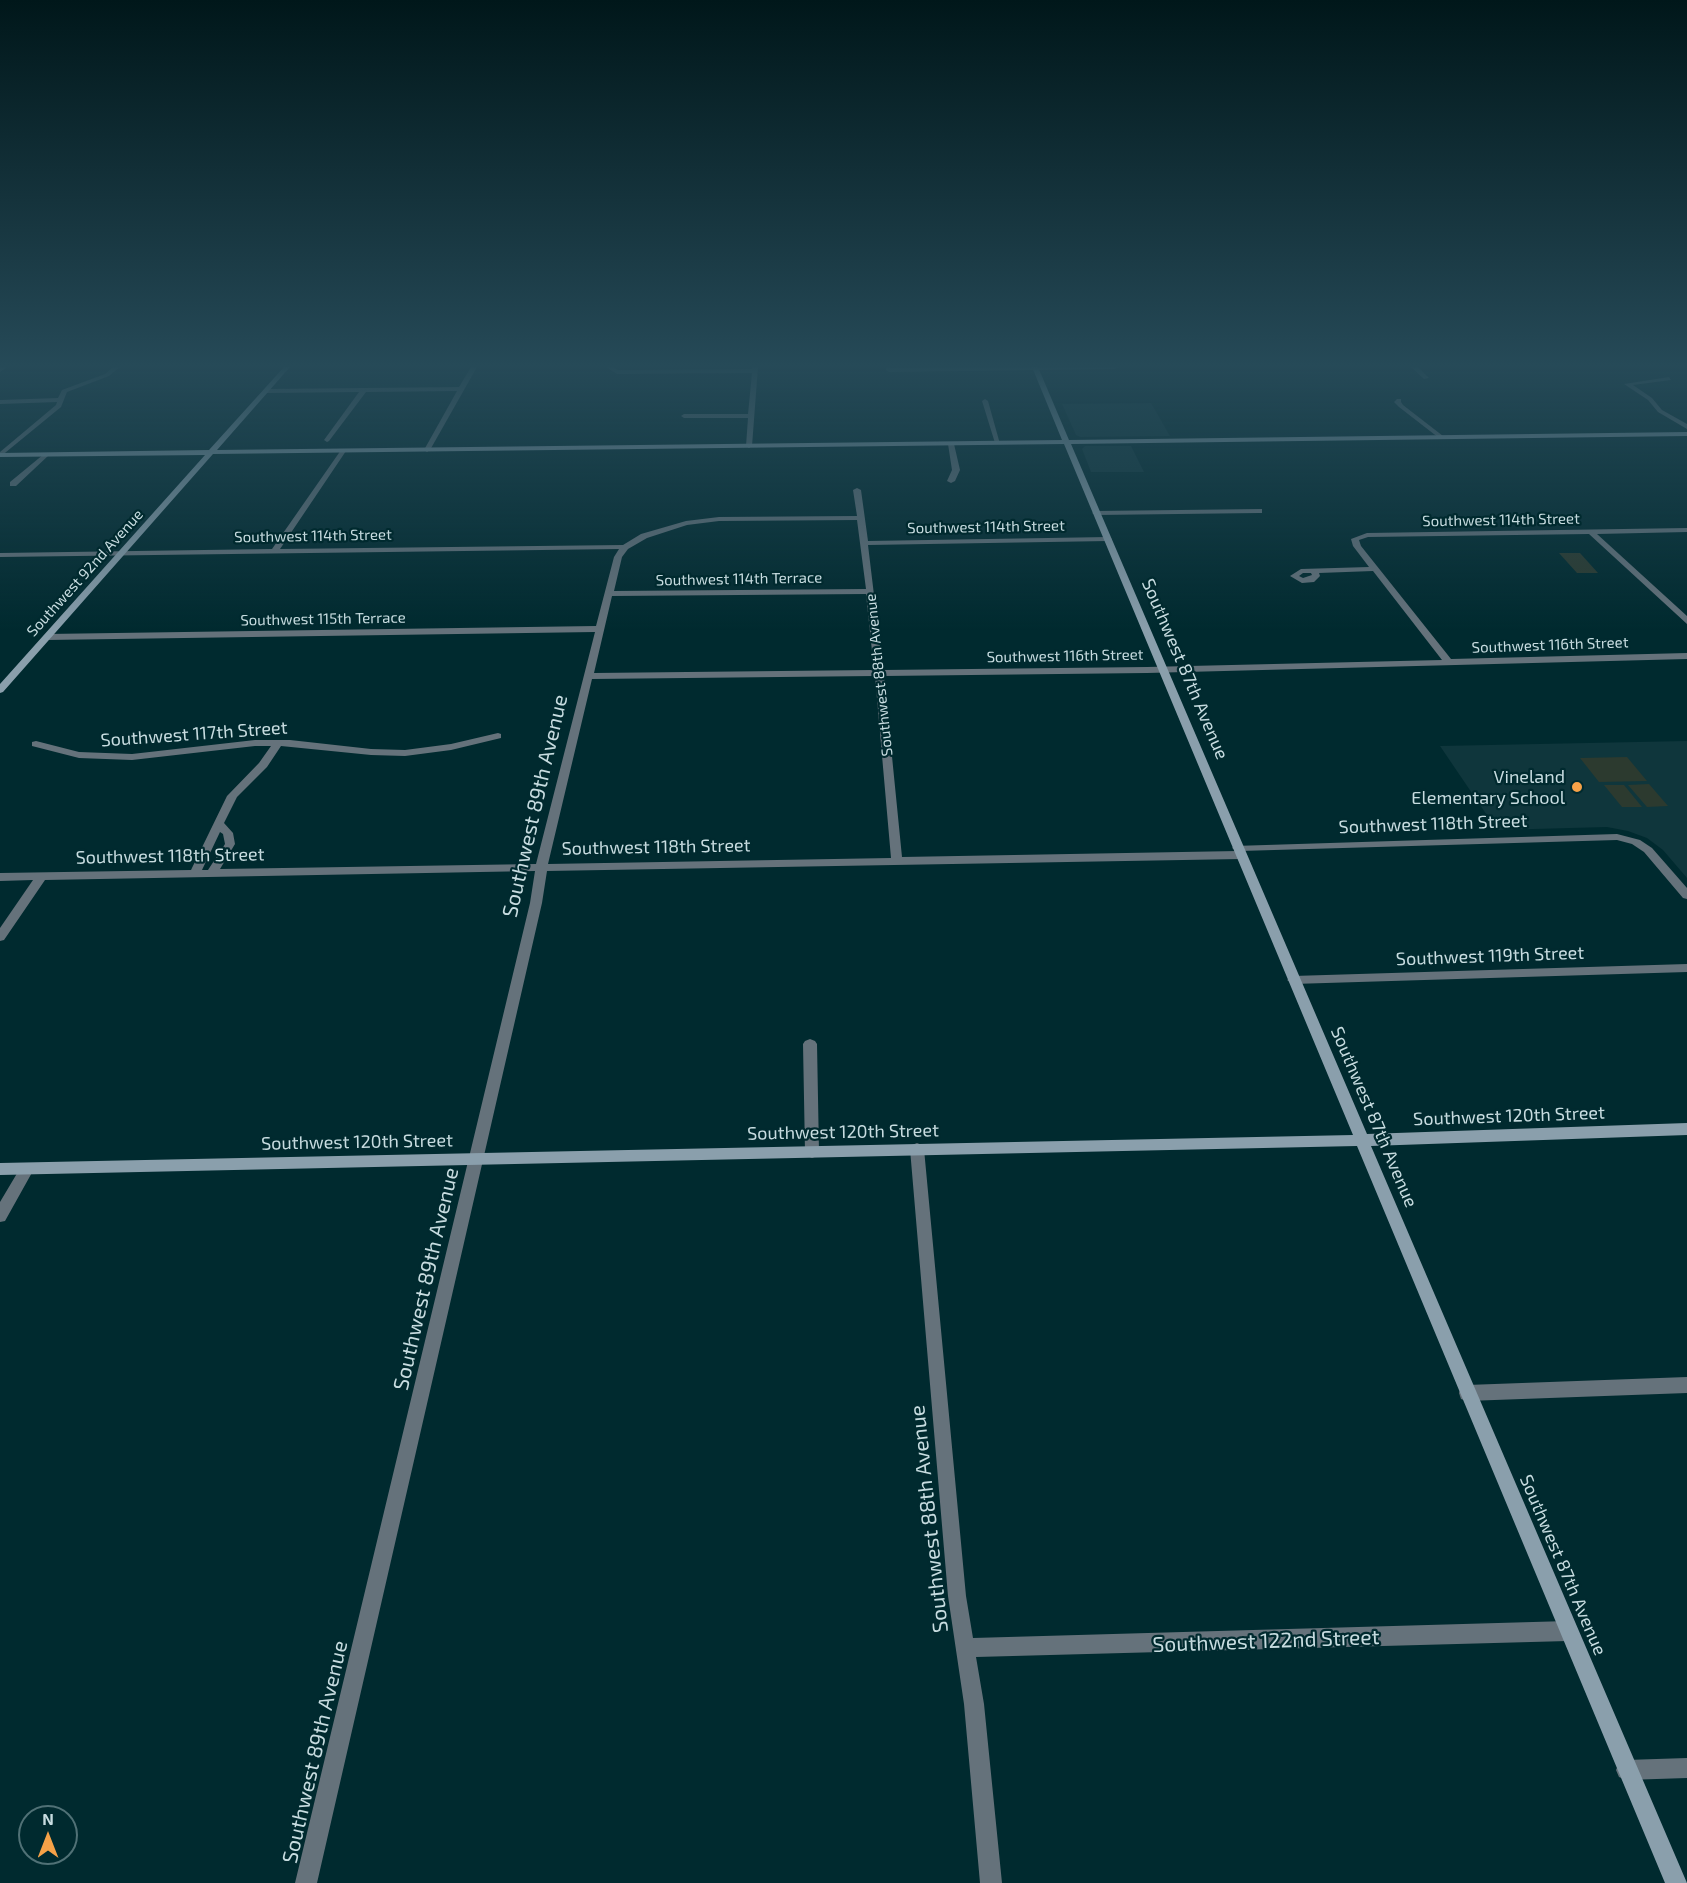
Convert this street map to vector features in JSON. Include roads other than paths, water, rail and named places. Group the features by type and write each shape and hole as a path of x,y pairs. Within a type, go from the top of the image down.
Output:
{"main road":[{"name":"Southwest 92nd Avenue","path":"0,690 209,455"},
{"name":"Southwest 87th Avenue","path":"1072,455 1626,1770 1676,1883"},
{"name":"Southwest 120th Street","path":"0,1169 1361,1140 1687,1129"}],"street":[{"path":"13,484 45,455"},
{"path":"275,550 340,455"},
{"path":"951,481 956,470 953,455"},
{"name":"Southwest 88th Avenue","path":"857,490 879,673 897,861"},
{"path":"1096,513 1259,511"},
{"path":"625,547 661,529 699,521 862,518"},
{"name":"Southwest 114th Street","path":"1375,569 1355,544 1357,537 1687,530"},
{"path":"1591,532 1687,621"},
{"name":"Southwest 114th Street","path":"864,543 1108,539"},
{"name":"Southwest 114th Street","path":"0,555 625,547"},
{"name":"Southwest 89th Avenue","path":"306,1883 587,676 616,560 625,547"},
{"path":"1314,571 1375,569 1449,663"},
{"name":"Southwest 114th Terrace","path":"608,594 870,591"},
{"name":"Southwest 115th Terrace","path":"47,637 600,629"},
{"name":"Southwest 116th Street","path":"587,676 1163,670 1687,656"},
{"name":"Southwest 117th Street","path":"36,744 79,755 112,758 278,743 392,753 451,747 498,736"},
{"path":"195,873 232,796 263,765 278,743"},
{"path":"212,873 230,844 228,833 220,825"},
{"name":"Southwest 118th Street","path":"0,877 897,861 1240,851 1602,836 1630,840 1652,854 1687,895"},
{"path":"0,937 42,876"},
{"name":"Southwest 119th Street","path":"1293,980 1687,968"},
{"path":"810,1044 812,1152"},
{"name":"Southwest 88th Avenue","path":"917,1149 964,1648 974,1704 991,1883"},
{"path":"0,1216 27,1169"},
{"path":"1467,1393 1687,1385"},
{"name":"Southwest 122nd Street","path":"964,1648 1569,1631"},
{"path":"1626,1770 1687,1768"}],"place":[{"name":"Vineland Elementary School","path":"1577,787"}]}
